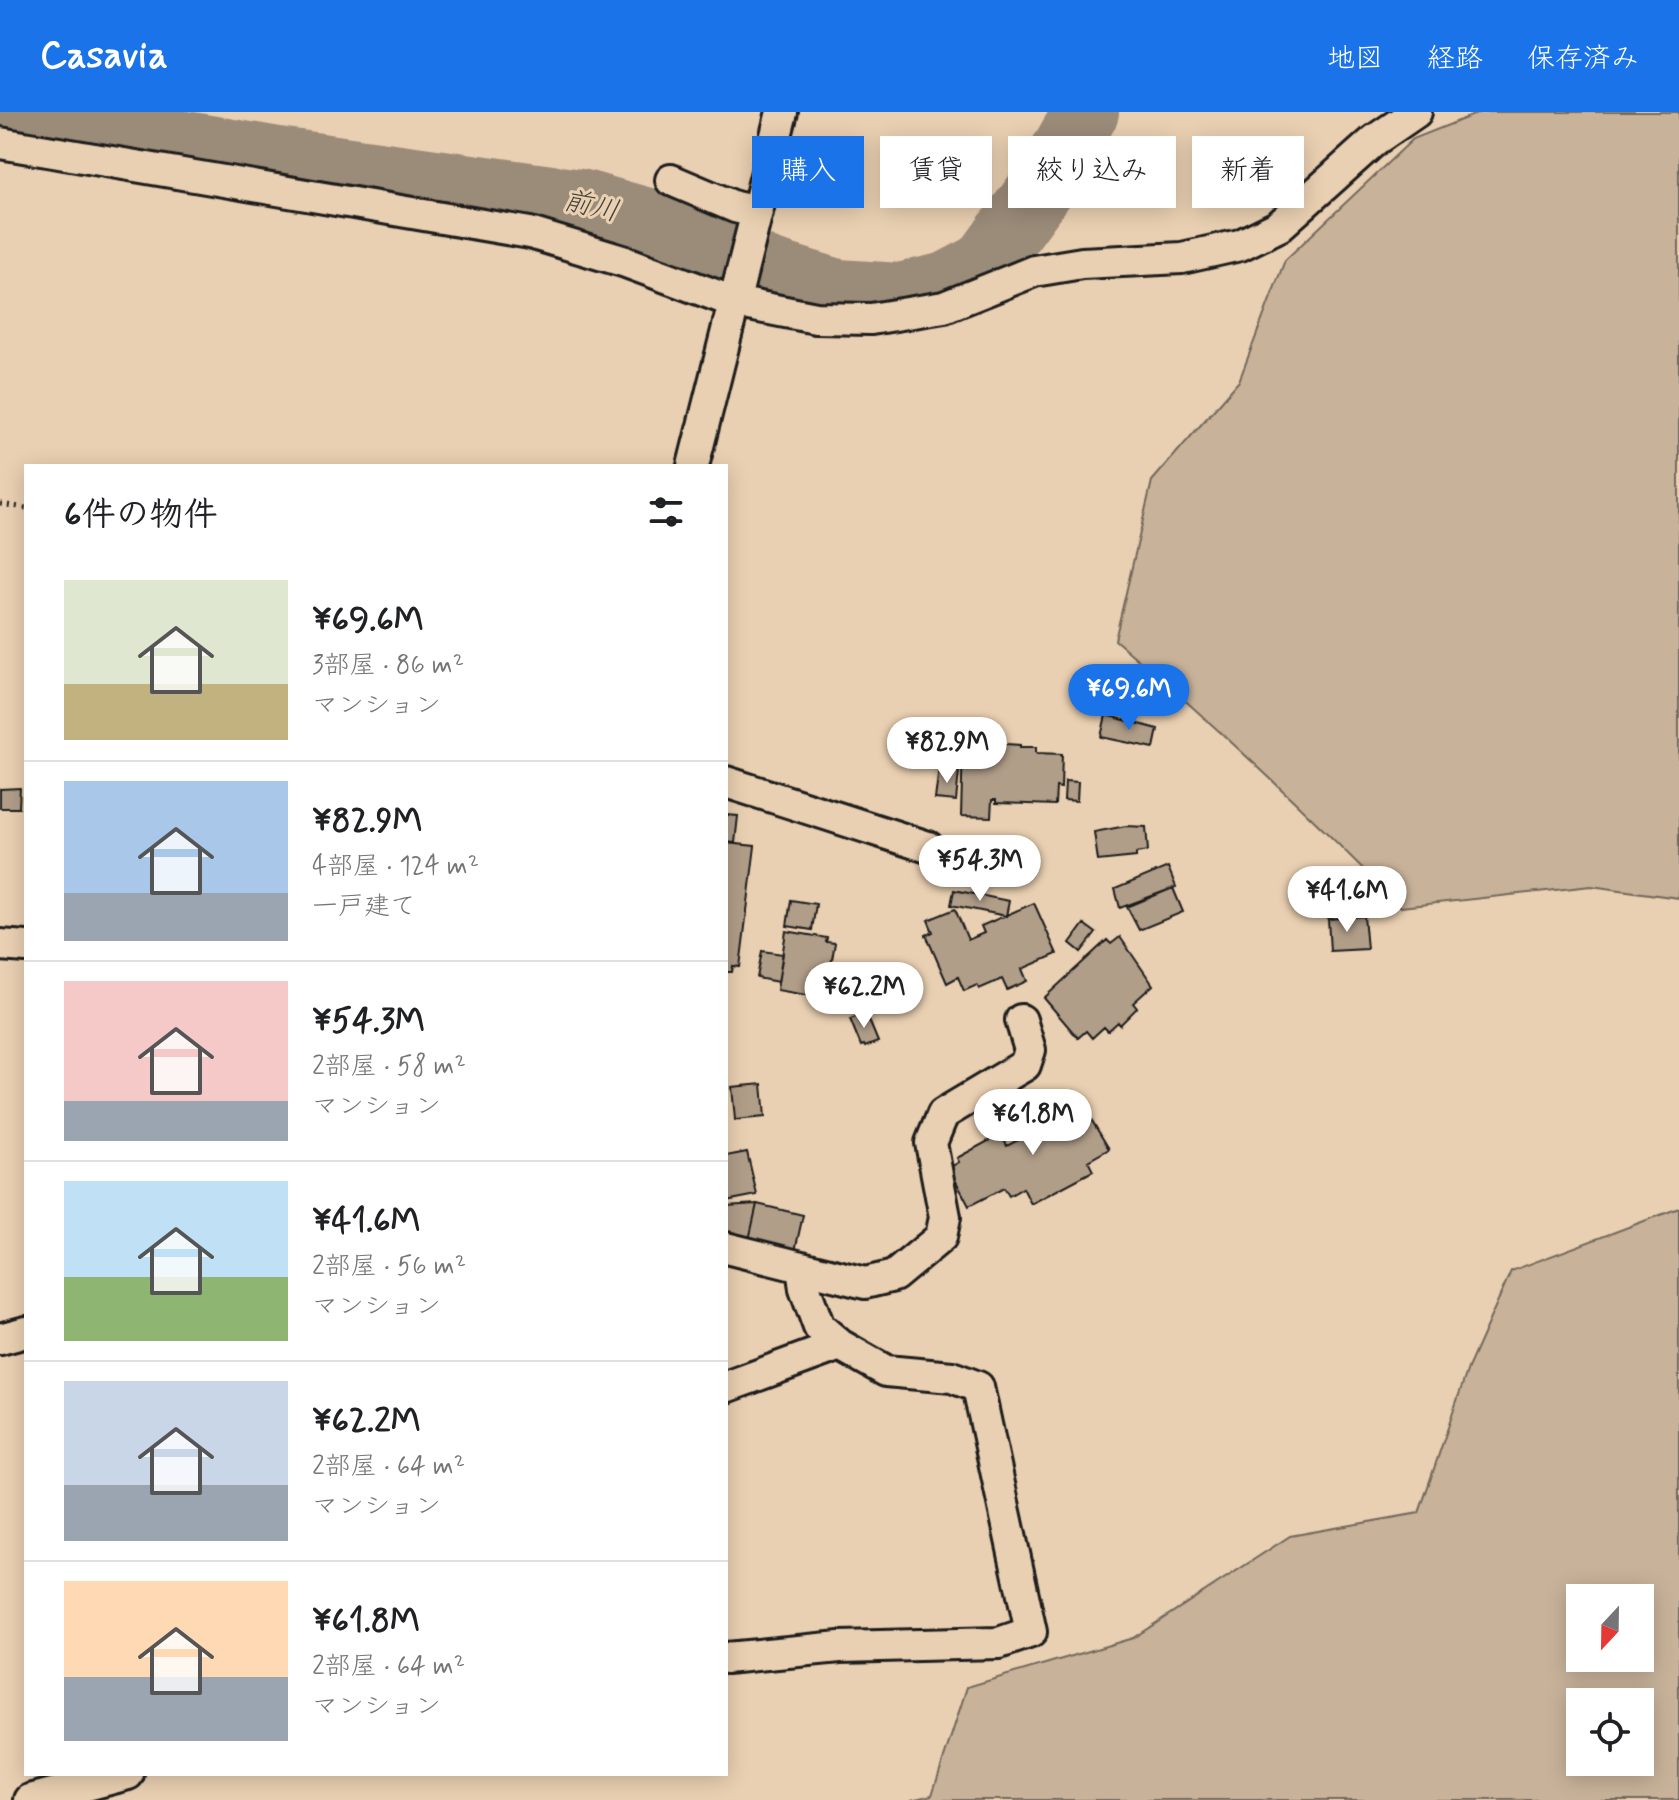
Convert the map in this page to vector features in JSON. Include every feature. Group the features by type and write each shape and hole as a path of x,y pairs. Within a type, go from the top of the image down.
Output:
{"street":[{"path":"694,464 782,112"},
{"path":"0,143 530,233 816,318 871,319 944,307 1034,271 1082,263 1182,258 1240,245 1279,226 1375,140 1416,112"},
{"path":"671,180 735,207 754,224"},
{"path":"728,783 928,847"},
{"path":"0,945 24,947"},
{"path":"728,1248 865,1283 894,1276 941,1237 945,1217 931,1143 943,1114 1025,1065 1030,1050 1021,1020"},
{"path":"728,1658 840,1647 999,1643 1031,1632 978,1387 952,1377 886,1371 840,1345 819,1327 805,1289 802,1267"},
{"path":"0,1339 24,1333"},
{"path":"728,1386 840,1345"},
{"path":"30,1800 120,1776"}],"path":[{"path":"0,504 24,508"}],"shaded area":[{"path":"1481,112 1679,112 1679,898 1591,886 1401,907 1261,770 1115,640 1152,481 1239,381 1285,260 1413,139"},
{"path":"1679,1208 1679,1800 911,1800 932,1795 967,1687 1133,1638 1290,1536 1419,1513 1468,1368 1511,1271"}],"building":[{"path":"1106,715 1158,729 1154,748 1101,737"},
{"path":"992,743 1036,747 1036,753 1062,754 1061,788 1056,787 1055,805 996,803 992,800 991,817 961,816 963,744 987,745 987,750 992,750"},
{"path":"939,768 959,771 956,801 935,799"},
{"path":"1065,781 1078,782 1077,801 1064,800"},
{"path":"20,788 19,808 0,808 0,789"},
{"path":"728,815 738,816 735,843 728,842"},
{"path":"1126,826 1146,827 1148,851 1136,853 1136,857 1098,861 1094,832"},
{"path":"728,843 755,846 740,967 733,966 732,972 728,972"},
{"path":"1168,867 1176,887 1120,908 1115,889"},
{"path":"1173,888 1183,912 1139,930 1127,907"},
{"path":"954,890 1009,901 1006,916 951,905"},
{"path":"791,900 816,904 812,930 787,926"},
{"path":"1034,903 1057,954 1022,969 1027,981 1007,990 1002,979 979,989 977,985 964,991 958,977 947,983 926,935 933,932 928,920 955,909 968,940 984,933 981,926"},
{"path":"1364,916 1367,949 1330,951 1328,919"},
{"path":"1084,924 1096,933 1081,952 1070,943"},
{"path":"786,931 827,938 826,942 835,943 826,992 813,990 812,996 777,990"},
{"path":"1120,937 1153,985 1133,1003 1137,1008 1120,1025 1118,1022 1108,1031 1104,1027 1092,1038 1086,1031 1078,1038 1044,998 1107,940 1111,944"},
{"path":"762,951 783,954 778,982 757,978"},
{"path":"866,1013 878,1042 865,1047 861,1046 850,1019"},
{"path":"762,1084 765,1117 735,1120 732,1087"},
{"path":"1074,1091 1109,1149 1088,1161 1093,1171 1031,1204 1023,1188 1009,1196 1004,1188 969,1206 949,1168 959,1162 957,1158 1001,1134 1007,1146 1033,1132 1035,1137 1056,1126 1046,1106"},
{"path":"747,1152 757,1195 728,1201 728,1156"},
{"path":"757,1204 749,1240 728,1235 728,1206"},
{"path":"757,1204 803,1215 795,1251 749,1240"}],"waterway":[{"name":"前川","path":"0,112 284,161 580,202 662,225 769,271 838,292 900,296 947,285 985,265 1047,180 1086,112"}]}
